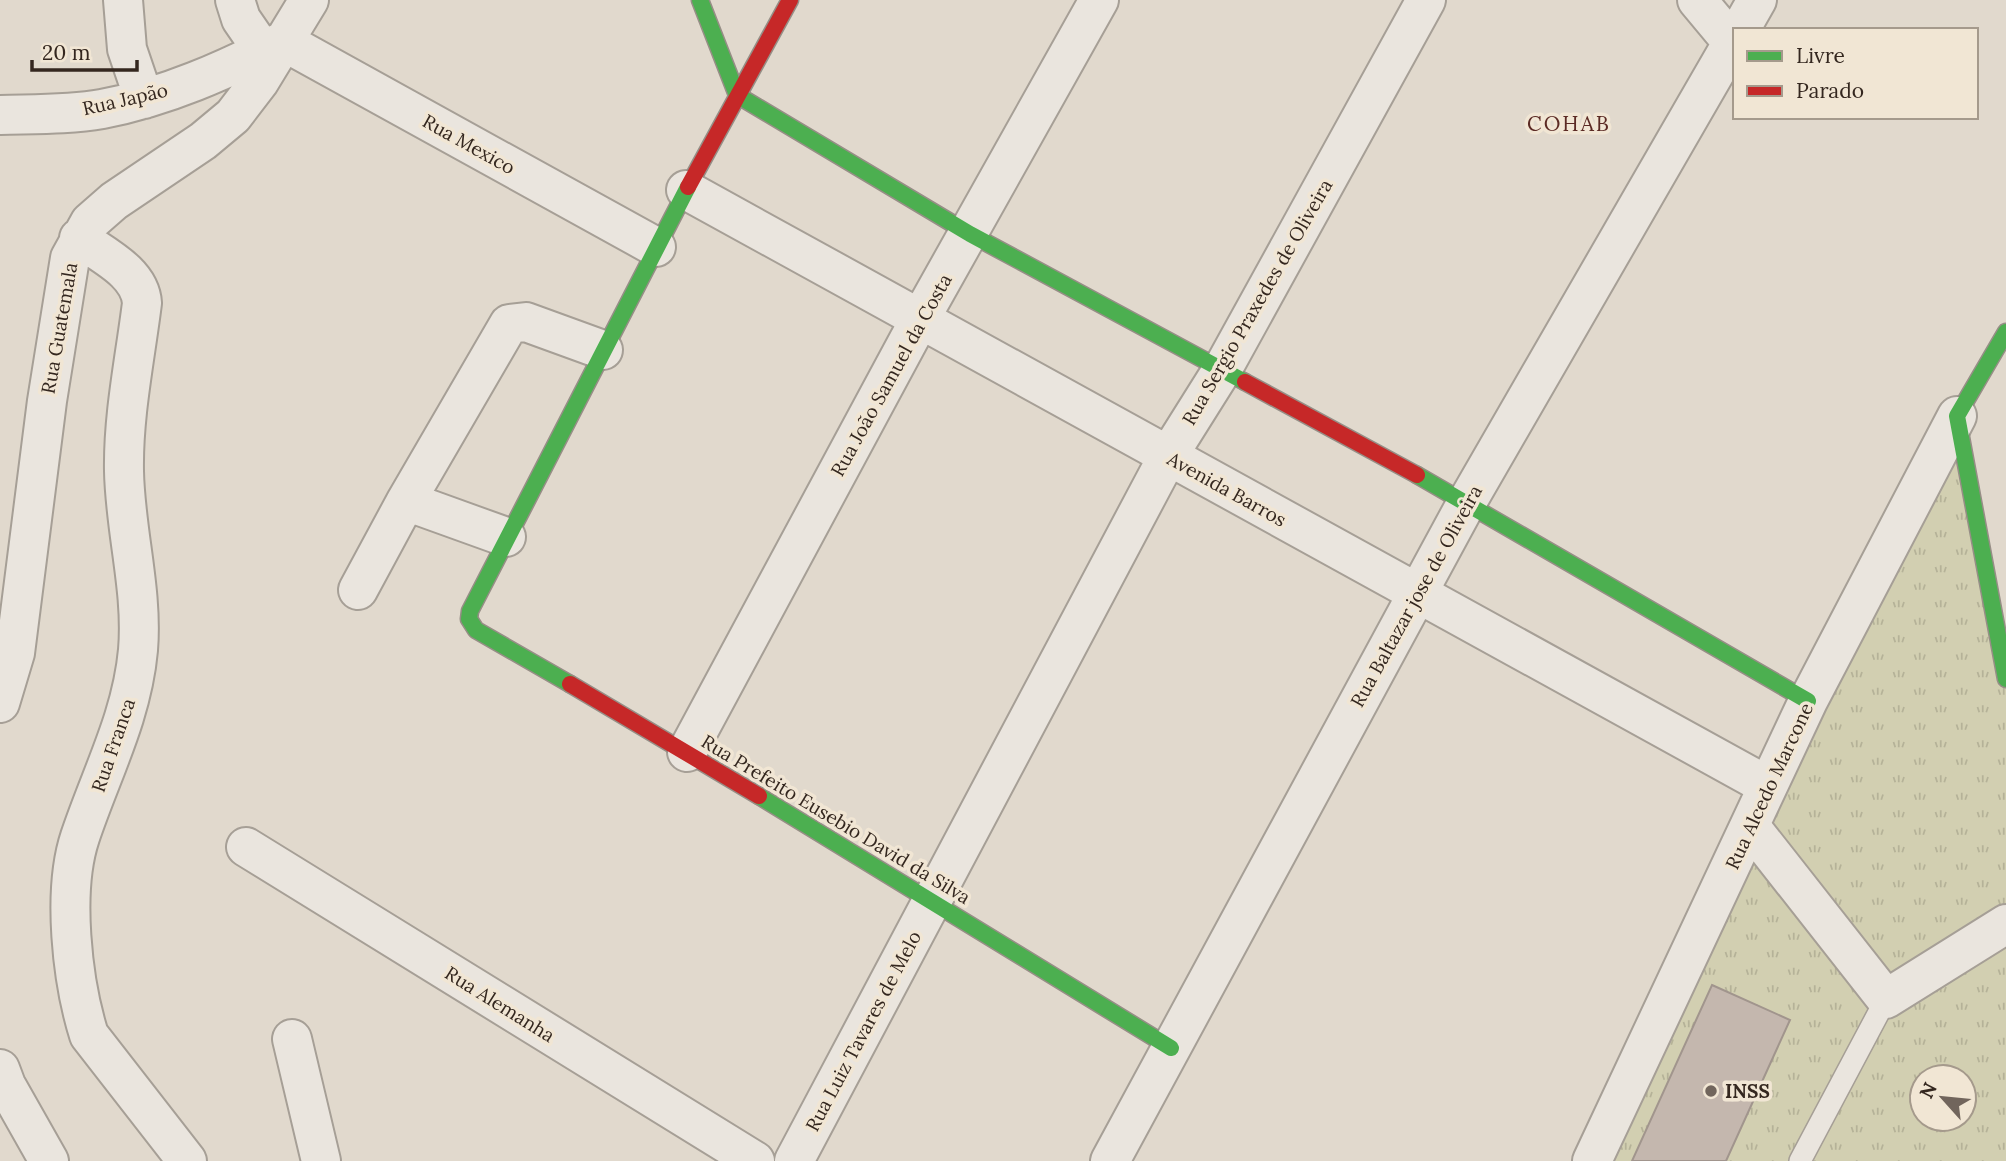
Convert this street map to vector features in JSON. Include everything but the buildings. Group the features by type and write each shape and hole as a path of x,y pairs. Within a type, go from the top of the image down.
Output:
{"street":[{"path":"123,0 127,49 144,99"},
{"path":"235,0 241,19 273,46"},
{"name":"Rua Guatemala","path":"0,703 15,653 62,296 70,258 90,222 114,201 183,156 233,116 259,82 273,46 309,0"},
{"path":"700,0 737,95 970,234 1467,502 1808,701"},
{"path":"406,500 506,537 686,190 790,0"},
{"name":"Rua João Samuel da Costa","path":"687,752 920,319 1099,0"},
{"name":"Rua Sergio Praxedes de Oliveira","path":"932,902 1168,456 1222,370 1426,0"},
{"path":"1697,0 1733,34"},
{"name":"Rua Baltazar jose de Oliveira","path":"1741,28 1757,0"},
{"name":"Rua Baltazar jose de Oliveira","path":"1110,1161 1467,502 1733,42"},
{"name":"Rua Japão","path":"0,115 99,109 144,99 217,74 273,46"},
{"name":"Rua Mexico","path":"273,46 656,247"},
{"name":"Avenida Barros","path":"686,190 1768,786"},
{"name":"Rua Franca","path":"79,238 129,275 142,292 142,303 125,426 124,472 139,603 138,650 130,699 74,860 72,891 75,956 82,1011 89,1035 187,1161"},
{"path":"358,590 406,500 509,324 526,322 603,350"},
{"path":"2006,332 1957,416 2006,679"},
{"name":"Rua Alcedo Marcone","path":"1592,1161 1808,701 1957,416"},
{"name":"Rua Prefeito Eusebio David da Silva","path":"506,537 470,611 469,619 477,630 687,752 1171,1048"},
{"path":"1750,826 1886,999 2006,924"},
{"name":"Rua Alemanha","path":"246,847 755,1161"},
{"name":"Rua Luiz Tavares de Melo","path":"794,1161 932,902"},
{"path":"292,1039 321,1161"},
{"path":"0,1069 6,1085 49,1161"}],"lane":[{"path":"1800,1161 1886,999"}],"green space":[{"path":"1957,416 2006,679 2006,1161 1595,1161"}],"traffic: fast":[{"path":"700,0 737,95 970,234 1245,382"},
{"path":"570,684 476,630 469,619 470,611 688,187"},
{"path":"2006,332 1957,416 2006,679"},
{"path":"1417,475 1808,701"},
{"path":"759,796 1171,1048"}],"traffic: jam":[{"path":"688,187 790,0"},
{"path":"1245,382 1417,475"},
{"path":"570,684 759,796"}],"place":[{"name":"INSS","path":"1711,1091"}],"district":[{"name":"COHAB","path":"1569,123"}]}
